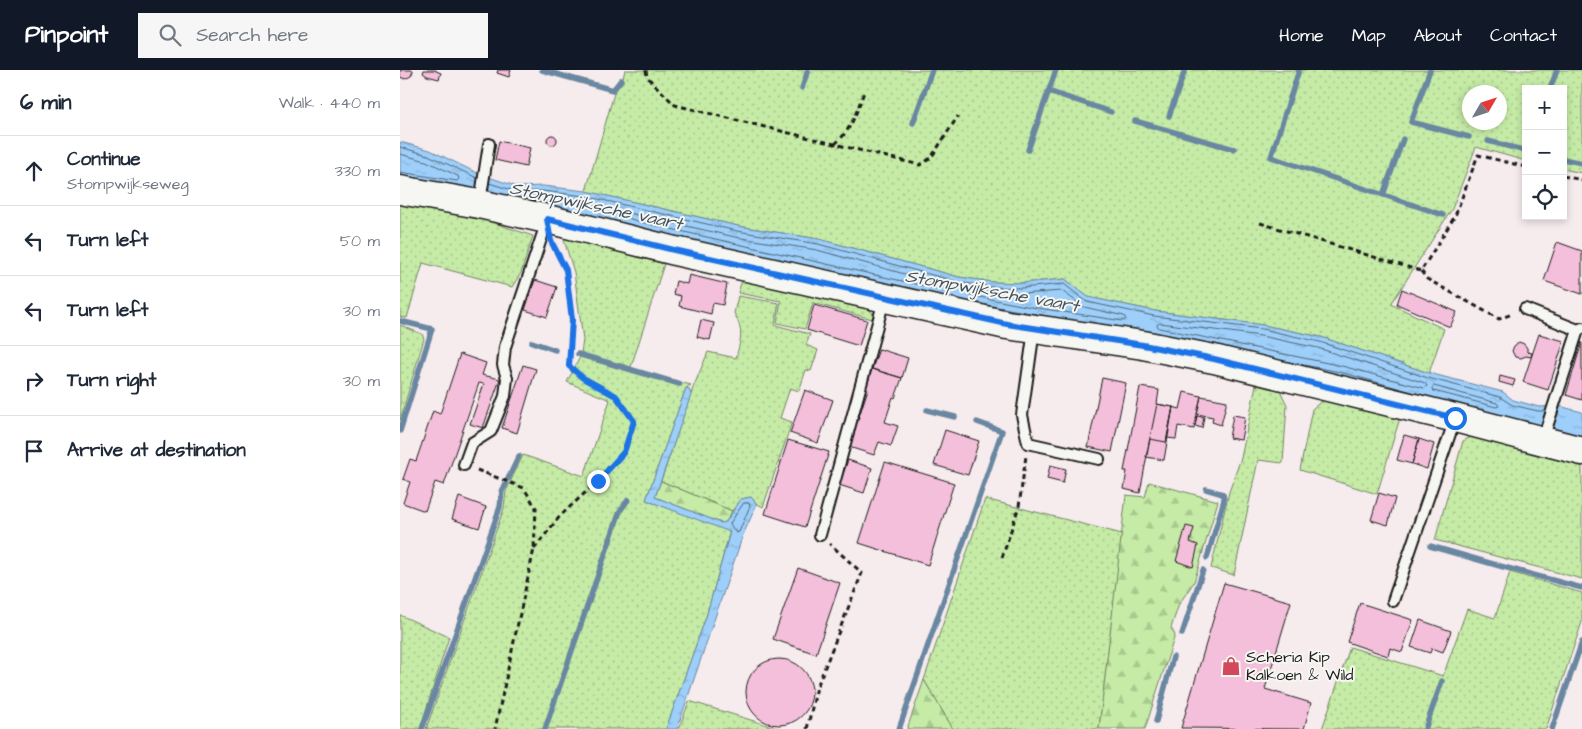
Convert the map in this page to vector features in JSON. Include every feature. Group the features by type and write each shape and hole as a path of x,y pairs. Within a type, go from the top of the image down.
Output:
{"street":[{"path":"400,190 480,201 692,255 1007,324 1143,345 1214,359 1455,418 1544,437 1582,452"}],"lane":[{"path":"480,201 489,144"},
{"path":"464,465 472,443 491,431 506,396 507,378 503,365 505,347 547,219"},
{"path":"820,535 885,297"},
{"path":"1525,309 1580,329 1555,399 1544,437"},
{"path":"1034,328 1022,415 1028,443 1100,458"},
{"path":"1393,601 1455,418"}],"path":[{"path":"646,70 647,77 675,105 920,165 931,158 958,116"},
{"path":"835,144 846,134 855,117 864,92"},
{"path":"1421,271 1455,216 1478,155 1522,166"},
{"path":"1567,177 1582,180"},
{"path":"534,549 560,516 598,481 624,452 634,421 616,396 583,378 569,366 572,320 566,270 551,241 547,219"},
{"path":"1260,223 1421,271 1426,279 1499,319 1525,309"},
{"path":"1002,558 1019,506 1028,443"},
{"path":"464,465 524,488 536,508 534,549 495,729"},
{"path":"807,729 817,687 862,573 820,535"}],"green space":[{"path":"625,70 1582,70 1582,173 1567,170 1567,85 1522,85 1522,160 1476,147 1452,209 1391,304 1444,329 1429,373 1321,337 1263,325 1155,311 1088,297 1065,279 1021,283 992,282 959,277 819,239 738,226 586,191 615,90 622,82"},
{"path":"400,203 479,218 533,236 521,273 512,287 423,263 407,318 400,317"},
{"path":"563,237 664,264 631,367 581,353 583,340 574,272"},
{"path":"749,277 864,302 873,314 872,319 813,303 805,329 777,323 781,301 738,293 741,283"},
{"path":"738,296 779,303 775,325 810,334 806,345 818,350 811,371 806,370 799,391 790,388 780,418 792,422 763,507 751,497 741,499 732,511 661,481 693,388 708,352 736,358 741,335 734,313"},
{"path":"400,325 422,334 424,339 400,420"},
{"path":"580,357 679,386 683,383 691,385 686,388 646,500 730,531 706,617 666,729 426,729 504,508 506,491 523,455 584,476 610,400 567,382"},
{"path":"1257,380 1277,384 1287,405 1283,463 1258,460 1234,575 1211,568 1229,492 1241,458"},
{"path":"1329,395 1397,412 1399,421 1377,494 1300,470 1312,409"},
{"path":"1475,435 1582,466 1582,579 1435,540 1463,441"},
{"path":"661,481 732,511 726,522 721,523 655,497"},
{"path":"1149,482 1218,501 1194,582 1179,604 1171,628 1175,635 1145,729 1099,729 1126,495 1145,497"},
{"path":"985,499 1122,534 1099,729 953,729 924,680"},
{"path":"1510,572 1582,593 1582,622 1546,729 1322,729 1350,647 1443,676 1467,609 1495,618"},
{"path":"400,615 449,637 420,729 400,729"},
{"path":"924,680 953,729 907,729"},
{"path":"689,701 780,729 679,729"}],"water":[{"name":"Stompwijksche vaart","path":"400,142 430,150 477,173 518,187 543,186 586,191 738,226 819,239 959,277 992,282 1021,283 1065,279 1088,297 1155,311 1263,325 1321,337 1429,373 1503,392 1513,400 1539,407 1559,406 1582,412 1582,442 1029,318 400,183"},
{"path":"686,388 689,389 691,395 655,497 721,523 726,522 741,499 751,497 756,506 743,535 677,729 666,729 706,617 730,532 646,500"}],"building":[{"path":"400,70 413,71 411,76 405,79 400,77"},
{"path":"424,70 436,70 441,73 439,79 427,76 423,73"},
{"path":"498,70 511,70 509,77 497,73"},
{"path":"550,135 554,135 557,140 556,144 550,145 547,142 547,138"},
{"path":"499,141 530,148 526,167 495,160"},
{"path":"1557,242 1582,251 1582,294 1544,281"},
{"path":"689,275 727,284 723,305 713,303 711,314 679,306 681,296 673,294 676,281 687,284"},
{"path":"535,280 557,287 547,317 525,310"},
{"path":"1402,289 1457,312 1450,327 1397,304"},
{"path":"814,305 867,320 859,346 807,330"},
{"path":"701,320 714,323 710,340 697,337"},
{"path":"1539,334 1564,341 1548,390 1523,382"},
{"path":"1519,342 1524,344 1527,352 1532,353 1531,357 1515,357 1512,351"},
{"path":"1582,342 1582,400 1566,395"},
{"path":"879,349 908,358 902,378 872,369"},
{"path":"460,354 486,363 482,375 500,379 483,428 470,424 484,384 479,383 444,485 435,482 425,511 403,503 410,482 403,479 410,459 416,461 433,411 440,414"},
{"path":"523,365 536,369 517,433 502,428"},
{"path":"872,369 902,378 895,398 893,397 885,422 898,426 891,446 879,442 874,455 849,447 868,389 866,388"},
{"path":"1500,376 1515,380 1513,386 1499,382"},
{"path":"1102,378 1126,383 1112,452 1088,447"},
{"path":"1140,387 1159,390 1157,404 1173,407 1166,442 1150,439 1140,493 1124,489 1127,471 1124,471"},
{"path":"805,390 833,400 818,443 790,433"},
{"path":"1184,392 1201,396 1194,429 1178,426 1176,439 1167,438 1173,407 1180,409"},
{"path":"1201,396 1227,401 1221,425 1212,422 1213,417 1197,414"},
{"path":"1157,404 1173,407 1164,460 1146,457"},
{"path":"1233,415 1245,417 1241,440 1229,438"},
{"path":"1197,416 1204,417 1202,428 1195,426"},
{"path":"945,430 979,441 968,475 934,465"},
{"path":"1404,435 1419,439 1412,464 1397,460"},
{"path":"1419,439 1434,444 1427,469 1412,464"},
{"path":"788,440 829,452 805,527 765,514"},
{"path":"848,460 872,468 864,493 839,485"},
{"path":"885,462 954,483 928,565 859,543"},
{"path":"1050,465 1066,469 1063,483 1047,479"},
{"path":"1379,493 1395,498 1388,525 1371,520"},
{"path":"459,497 486,507 479,528 452,519"},
{"path":"1186,526 1194,528 1190,542 1198,545 1193,567 1176,561"},
{"path":"798,568 840,583 816,654 773,639"},
{"path":"1224,583 1291,602 1265,689 1311,703 1304,729 1181,728"},
{"path":"1360,603 1413,620 1402,652 1390,648 1388,656 1347,642"},
{"path":"1420,620 1451,631 1443,652 1432,648 1430,653 1411,647"},
{"path":"779,659 791,662 802,669 809,680 812,692 809,704 802,715 791,722 779,725 767,722 756,715 749,704 746,692 749,680 756,669 767,662"}],"waterway":[{"path":"542,70 613,90 621,80"},
{"path":"802,88 808,70"},
{"path":"913,123 932,70"},
{"path":"1028,150 1056,70"},
{"path":"1169,116 1185,70"},
{"path":"1299,70 1271,157 1443,215"},
{"path":"1430,70 1411,122 1469,137"},
{"path":"1551,85 1557,70"},
{"path":"1048,91 1111,112"},
{"path":"1135,121 1234,149"},
{"path":"1383,195 1403,139"},
{"path":"1488,141 1522,150"},
{"path":"1567,160 1582,163"},
{"path":"400,321 432,329 400,431"},
{"path":"532,342 555,350"},
{"path":"578,354 680,384"},
{"path":"927,410 955,417"},
{"path":"899,729 1002,431 977,422"},
{"path":"508,479 519,456"},
{"path":"422,729 500,507 502,491 506,484"},
{"path":"1206,489 1223,494 1224,500 1207,558"},
{"path":"545,729 620,511 628,500"},
{"path":"1430,546 1582,588"},
{"path":"1182,634 1203,570"},
{"path":"1552,729 1582,642"},
{"path":"1156,721 1173,657"},
{"path":"1425,729 1442,681"}],"place":[{"name":"Scheria Kip Kalkoen & Wild","path":"1231,666"}],"route":[{"path":"598,481 624,452 634,421 616,396 583,378 569,366 572,320 566,270 551,241 547,219 674,250 1007,324 1143,345 1214,359 1455,418"}]}
